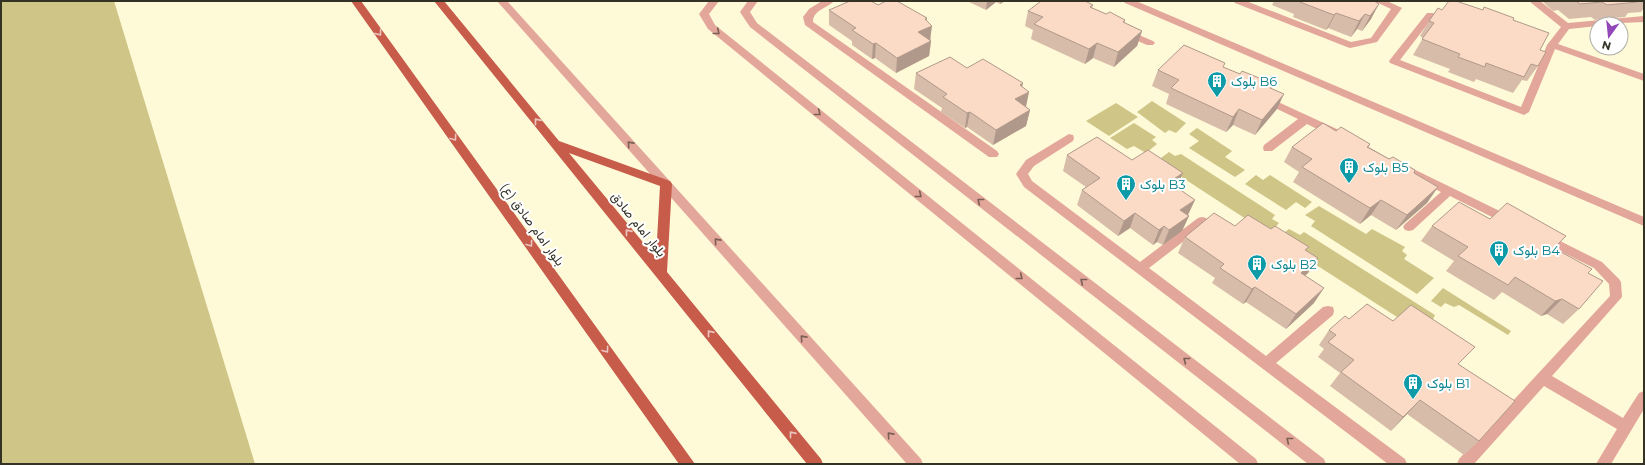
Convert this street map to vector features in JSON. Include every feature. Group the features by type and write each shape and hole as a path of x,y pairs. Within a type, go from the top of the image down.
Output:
{"main road":[{"name":"بلوار امام صادق (ع)","path":"356,1 688,464"},
{"name":"بلوار امام صادق","path":"439,1 816,464"},
{"path":"555,144 666,184 661,273"}],"street":[{"path":"502,1 916,464"},
{"path":"714,1 704,14 711,27 1251,464"},
{"path":"753,1 745,12 753,25 1320,464"},
{"path":"829,1 812,11 808,17 808,23 814,29 993,154"},
{"path":"1128,1 1644,222"},
{"path":"1238,1 1350,45 1374,40 1397,8 1379,1"},
{"path":"1534,1 1566,26 1644,19"},
{"path":"1430,15 1394,61 1524,112 1552,45 1566,26"},
{"path":"1114,27 1150,43"},
{"path":"1552,45 1644,78"},
{"path":"1256,94 1342,137"},
{"path":"1268,148 1306,119"},
{"path":"1069,138 1030,163 1022,174 1028,184 1400,464"},
{"path":"1392,162 1520,226"},
{"path":"1409,226 1449,191"},
{"path":"1140,269 1202,221"},
{"path":"1464,464 1544,378 1616,297 1615,282 1598,265 1534,233"},
{"path":"1266,364 1328,311"},
{"path":"1544,378 1626,428"},
{"path":"1603,464 1644,397"}],"shaded area":[{"path":"1,1 114,1 255,464 1,464"},
{"path":"1152,101 1186,123 1176,133 1169,130 1165,133 1137,112"},
{"path":"1116,103 1138,117 1109,136 1086,121"},
{"path":"1134,123 1156,137 1152,140 1157,144 1146,153 1134,146 1127,149 1110,138"},
{"path":"1197,128 1232,151 1225,157 1245,170 1235,177 1189,148 1199,141 1189,134"},
{"path":"1169,152 1175,156 1181,154 1275,215 1272,219 1279,223 1269,234 1157,161"},
{"path":"1256,175 1263,180 1270,175 1312,202 1305,208 1296,202 1286,210 1245,184"},
{"path":"1319,206 1366,234 1372,229 1405,247 1402,251 1407,255 1404,259 1434,278 1417,294 1311,226 1315,221 1305,215"},
{"path":"1289,229 1300,235 1304,232 1435,315 1425,335 1276,239"},
{"path":"1443,288 1511,331 1508,335 1459,305 1454,307 1445,303 1441,307 1431,301"}],"building":[{"path":"850,1 871,1 878,5 886,1 897,1 927,18 925,19 932,26 918,32 931,41 897,58 876,43 873,44 852,30 856,28 829,10"},
{"path":"1041,1 1085,1 1093,5 1090,7 1106,14 1110,12 1125,20 1123,22 1142,31 1118,52 1097,43 1089,49 1034,24 1043,17 1028,11"},
{"path":"1374,1 1379,4 1370,16 1365,14 1359,21 1336,13 1334,15 1300,2"},
{"path":"1449,1 1456,1 1483,10 1484,7 1514,18 1513,20 1549,33 1540,50 1546,52 1538,66 1531,64 1524,77 1486,63 1485,67 1458,57 1460,54 1422,39 1434,23 1429,21 1438,8 1442,10"},
{"path":"1576,1 1637,2 1607,5 1602,2 1580,4"},
{"path":"1184,45 1225,63 1223,67 1240,74 1242,71 1274,84 1270,88 1284,94 1262,120 1239,109 1233,117 1171,88 1179,80 1158,70"},
{"path":"950,57 967,68 983,59 1023,83 1020,85 1029,92 1015,99 1030,110 996,130 970,112 967,113 943,97 947,94 916,73"},
{"path":"1323,123 1336,131 1341,127 1370,144 1367,147 1389,159 1393,157 1415,170 1414,173 1438,187 1407,215 1381,200 1370,208 1302,167 1312,159 1292,147"},
{"name":"بلوک B3","path":"1097,137 1132,160 1148,150 1183,173 1169,182 1195,200 1180,210 1189,216 1169,230 1164,226 1159,230 1135,213 1124,221 1082,190 1100,178 1067,155"},
{"name":"بلوک B4","path":"1459,202 1490,219 1507,203 1566,236 1554,248 1592,269 1588,273 1603,281 1579,309 1562,299 1555,301 1515,277 1508,285 1458,256 1468,247 1432,226"},
{"name":"بلوک B2","path":"1214,213 1235,226 1248,215 1271,229 1275,226 1309,247 1305,250 1318,258 1301,273 1324,288 1296,314 1255,287 1252,289 1220,268 1224,264 1185,237"},
{"name":"بلوک B1","path":"1367,304 1393,321 1411,305 1475,347 1458,364 1515,401 1479,441 1420,400 1403,417 1341,372 1354,360 1328,342 1336,335 1329,330 1345,316 1349,319"}],"place":[{"name":"بلوک B6","path":"1217,98"},
{"name":"بلوک B5","path":"1349,184"},
{"name":"بلوک B3","path":"1126,201"},
{"name":"بلوک B4","path":"1499,267"},
{"name":"بلوک B2","path":"1257,281"},
{"name":"بلوک B1","path":"1413,400"}]}
